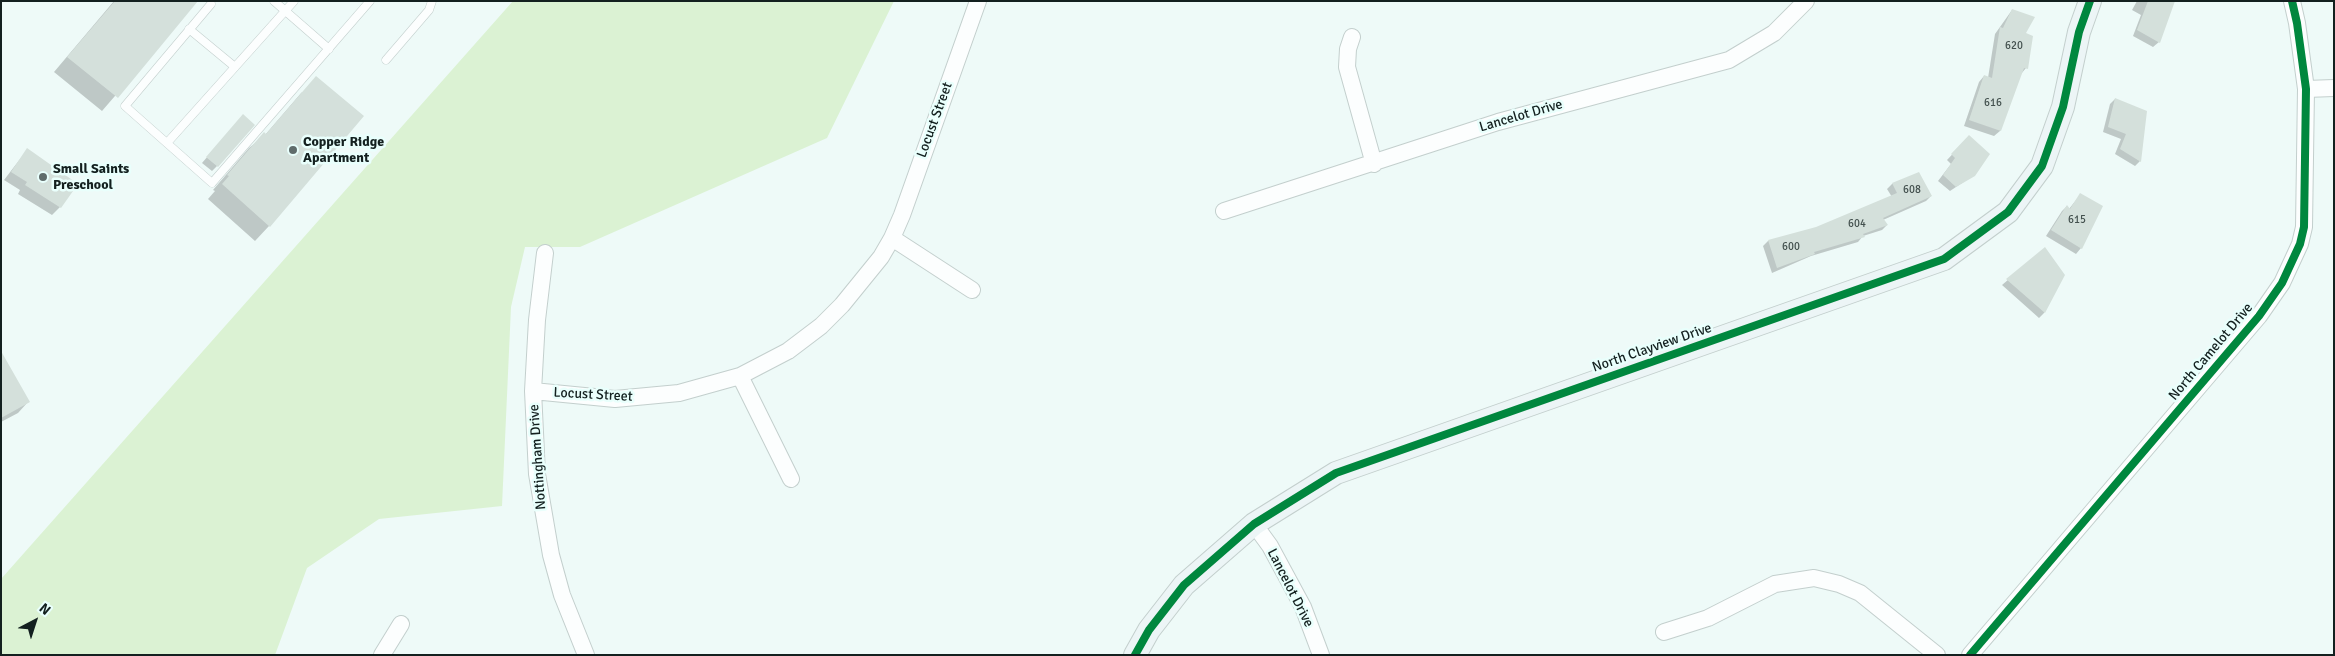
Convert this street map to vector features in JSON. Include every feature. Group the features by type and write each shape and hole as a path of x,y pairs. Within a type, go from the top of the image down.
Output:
{"street":[{"name":"Locust Street","path":"534,391 615,399 679,393 740,376 788,351 821,326 848,298 881,256 892,238 902,215 978,1"},
{"name":"Lancelot Drive","path":"1224,211 1374,164 1498,122 1729,60 1774,33 1806,1"},
{"name":"North Clayview Drive","path":"1135,655 1149,630 1184,585 1254,524 1336,472 1944,258 2008,212 2042,166 2063,108 2079,32 2090,1"},
{"name":"North Camelot Drive","path":"1970,655 2259,316 2282,283 2300,244 2304,227 2306,89 2292,1"},
{"path":"1352,37 1348,49 1347,67 1374,164"},
{"path":"2306,89 2334,88"},
{"path":"892,238 972,290"},
{"name":"Nottingham Drive","path":"545,253 537,320 534,391 534,433 542,515 562,595 586,655"},
{"path":"740,376 791,479"},
{"name":"Lancelot Drive","path":"1254,524 1270,546 1303,608 1321,655"},
{"path":"1664,632 1708,618 1775,584 1814,578 1839,584 1860,593 1938,655"},
{"path":"382,655 401,624"}],"lane":[{"path":"274,1 329,49"},
{"path":"167,143 294,1"},
{"path":"210,4 125,106 212,183 370,1"},
{"path":"386,60 429,10 432,1"},
{"path":"189,29 235,67"}],"green space":[{"path":"513,1 894,1 827,138 580,247 525,247 511,307 502,506 379,519 307,568 275,655 1,655 1,579"}],"building":[{"path":"115,1 198,1 118,98 67,57"},
{"path":"2148,1 2175,1 2160,43 2137,30"},
{"path":"2012,9 2035,17 2026,33 2033,36 2028,69 2024,68 2001,131 1969,120 1984,75 1992,78 2000,27 2003,28"},
{"name":"Copper Ridge Apartment","path":"316,76 364,116 270,227 222,184 229,176 227,175 264,132 266,134"},
{"path":"2115,98 2147,111 2141,162 2120,149 2126,134 2108,127"},
{"path":"243,114 255,125 218,167 206,157"},
{"path":"1969,135 1990,154 1975,176 1956,187 1943,175 1955,158 1951,154"},
{"name":"Small Saints Preschool","path":"27,148 78,184 61,208 25,185 27,182 11,172"},
{"path":"1919,172 1932,196 1883,218 1888,225 1863,234 1865,237 1814,252 1815,254 1777,268 1768,240 1816,227 1897,193 1892,183"},
{"path":"2080,193 2103,206 2082,249 2051,230 2067,205 2070,209"},
{"path":"2045,247 2065,275 2045,313 2006,279"},
{"path":"1,351 30,402 1,418"}],"cycle path":[{"path":"1135,655 1149,630 1184,585 1254,524 1336,473 1944,259 2008,212 2042,166 2063,107 2079,32 2090,1"},
{"path":"1970,655 2259,316 2282,283 2300,244 2304,227 2306,89 2292,1"}],"place":[{"name":"Copper Ridge Apartment","path":"293,150"},
{"name":"Small Saints Preschool","path":"43,177"}]}
